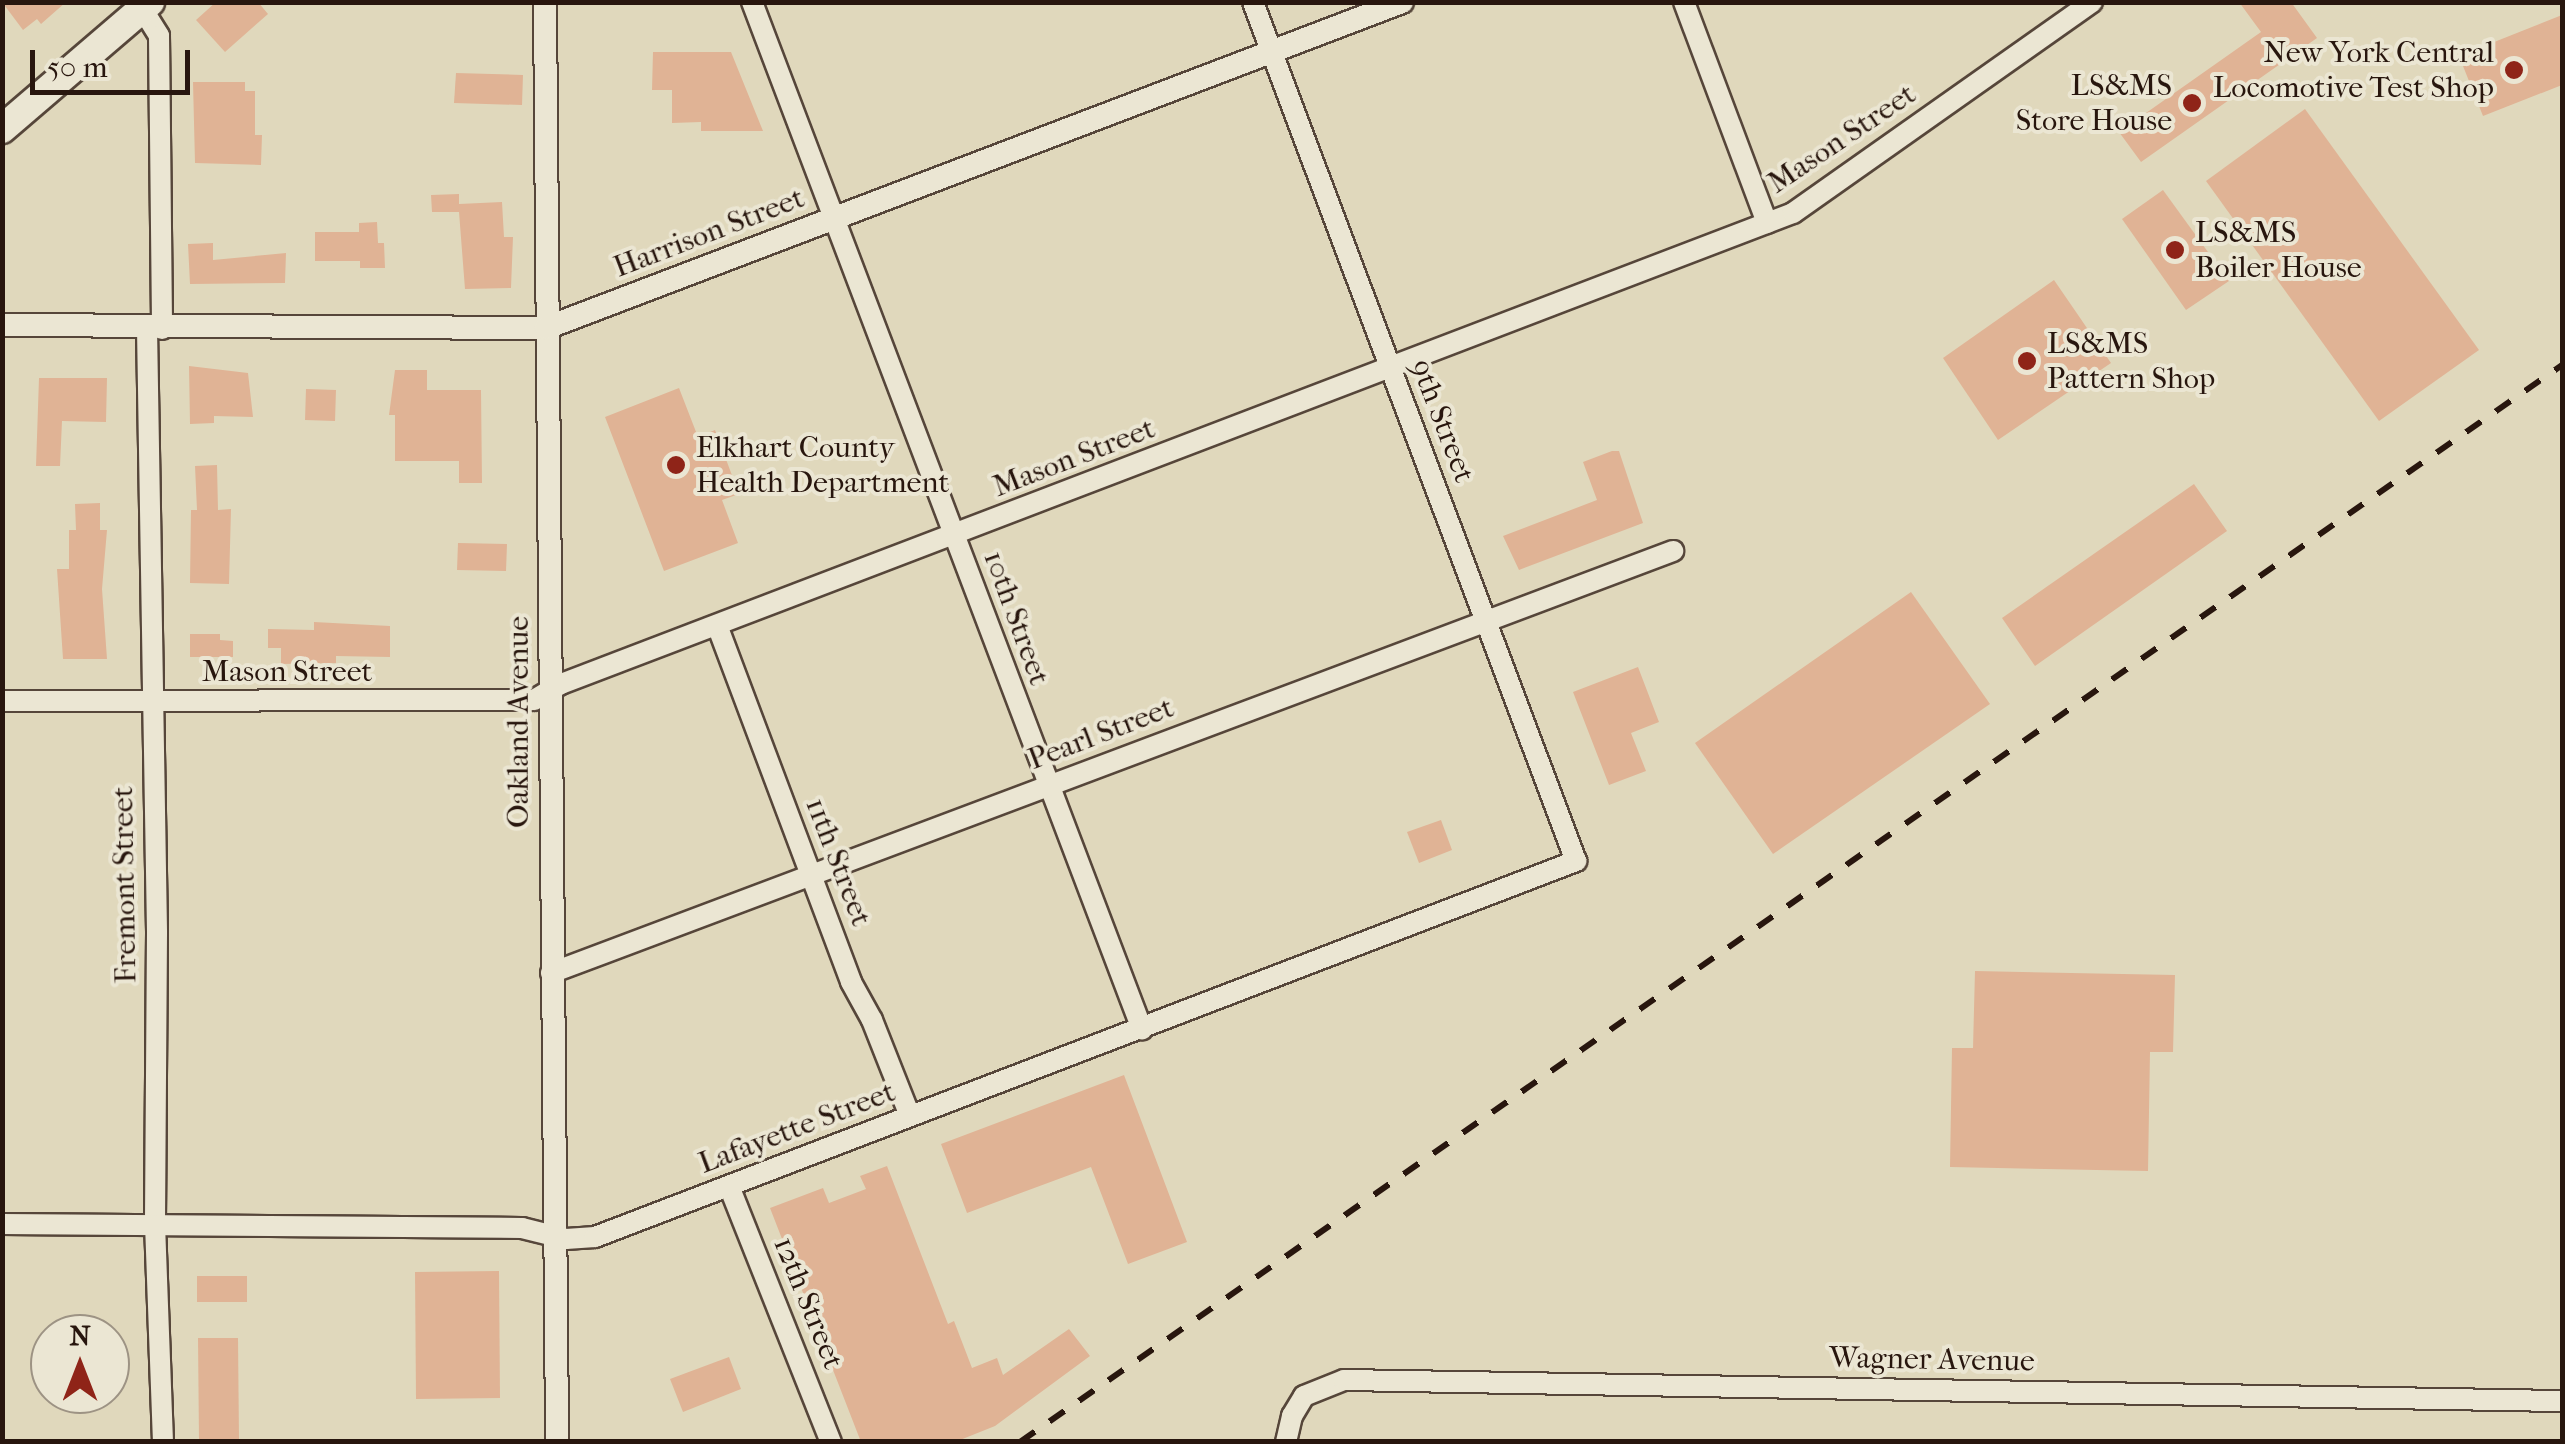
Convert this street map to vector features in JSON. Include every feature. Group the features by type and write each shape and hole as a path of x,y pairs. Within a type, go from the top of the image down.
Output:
{"main road":[{"path":"2,129 144,4"}],"street":[{"name":"Oakland Avenue","path":"545,2 552,1234 557,1442"},
{"name":"10th Street","path":"752,2 1142,1029"},
{"name":"9th Street","path":"1253,2 1576,861"},
{"name":"Harrison Street","path":"2,326 546,328 1402,2"},
{"path":"1684,2 1767,223"},
{"name":"Mason Street","path":"2,700 518,704 549,694 562,684 1793,213 2092,2"},
{"name":"Fremont Street","path":"144,4 159,36 153,701 155,1224 162,1442"},
{"name":"Pearl Street","path":"551,973 1673,551"},
{"name":"11th Street","path":"717,625 811,878 910,1116"},
{"name":"Lafayette Street","path":"2,1224 522,1228 566,1240 595,1237 1576,861"},
{"name":"12th Street","path":"730,1186 831,1442"},
{"name":"Wagner Avenue","path":"1286,1442 1292,1416 1304,1396 1344,1380 2562,1401"}],"building":[{"path":"2,2 66,2 41,24 37,19 23,30"},
{"path":"216,2 258,2 268,14 225,52 196,20"},
{"name":"LS&MS Store House","path":"2239,2 2291,2 2317,38 2141,162 2119,132 2261,32"},
{"name":"New York Central Locomotive Test Shop","path":"2562,15 2562,85 2483,116 2459,56"},
{"path":"653,52 731,52 763,131 701,131 701,122 672,123 672,90 652,90"},
{"path":"456,73 523,75 522,105 454,103"},
{"path":"193,82 245,82 245,91 255,91 255,135 262,135 261,165 195,163"},
{"path":"2305,109 2479,350 2379,421 2206,181"},
{"name":"LS&MS Boiler House","path":"2163,190 2229,281 2186,310 2122,219"},
{"path":"459,194 459,204 502,202 504,237 513,237 511,288 465,289 459,212 432,212 431,195"},
{"path":"377,222 378,243 384,243 385,268 360,268 360,261 315,261 315,232 359,232 359,223"},
{"path":"213,243 213,260 286,253 285,283 190,284 188,244"},
{"name":"LS&MS Pattern Shop","path":"2054,280 2111,363 1998,440 1943,358"},
{"path":"189,366 248,373 253,417 214,416 214,423 190,424"},
{"path":"395,370 427,370 427,390 481,390 482,483 459,483 459,461 395,461 395,415 389,415"},
{"path":"39,378 107,378 106,422 62,421 60,466 36,466"},
{"name":"Elkhart County Health Department","path":"679,388 698,437 715,430 739,494 722,500 738,543 664,571 605,417"},
{"path":"306,389 336,390 335,421 305,420"},
{"path":"1619,451 1643,523 1519,570 1503,536 1597,500 1583,462"},
{"path":"217,465 218,510 231,509 229,584 190,583 191,510 197,510 195,466"},
{"path":"2194,484 2227,531 2035,666 2002,618"},
{"path":"100,503 100,530 107,530 102,589 107,659 63,659 57,569 69,569 69,530 76,530 75,504"},
{"path":"458,543 507,544 506,571 457,570"},
{"path":"1911,592 1990,704 1773,854 1695,743"},
{"path":"314,622 390,626 390,657 336,656 336,663 281,664 281,648 268,648 268,629 314,630"},
{"path":"190,634 220,634 220,640 233,641 233,657 190,657"},
{"path":"1638,667 1659,722 1631,733 1646,771 1609,785 1573,692"},
{"path":"1441,820 1452,850 1419,863 1407,832"},
{"path":"1975,971 2175,975 2173,1052 2150,1052 2148,1171 1950,1167 1952,1048 1973,1048"},
{"path":"1124,1075 1187,1242 1128,1264 1091,1167 967,1213 941,1144"},
{"path":"887,1166 948,1324 954,1321 972,1368 997,1358 1003,1375 1069,1329 1090,1356 995,1426 955,1442 861,1442 770,1208 823,1188 829,1203 866,1189 860,1176"},
{"path":"499,1271 500,1398 416,1399 415,1272"},
{"path":"197,1276 247,1276 247,1302 197,1302"},
{"path":"198,1338 238,1338 239,1440 199,1441"},
{"path":"729,1357 741,1389 683,1412 670,1379"}],"railway":[{"path":"1020,1442 2562,365"}],"place":[{"name":"New York Central Locomotive Test Shop","path":"2514,70"},
{"name":"LS&MS Store House","path":"2192,103"},
{"name":"LS&MS Boiler House","path":"2175,250"},
{"name":"LS&MS Pattern Shop","path":"2027,361"},
{"name":"Elkhart County Health Department","path":"676,465"}]}
